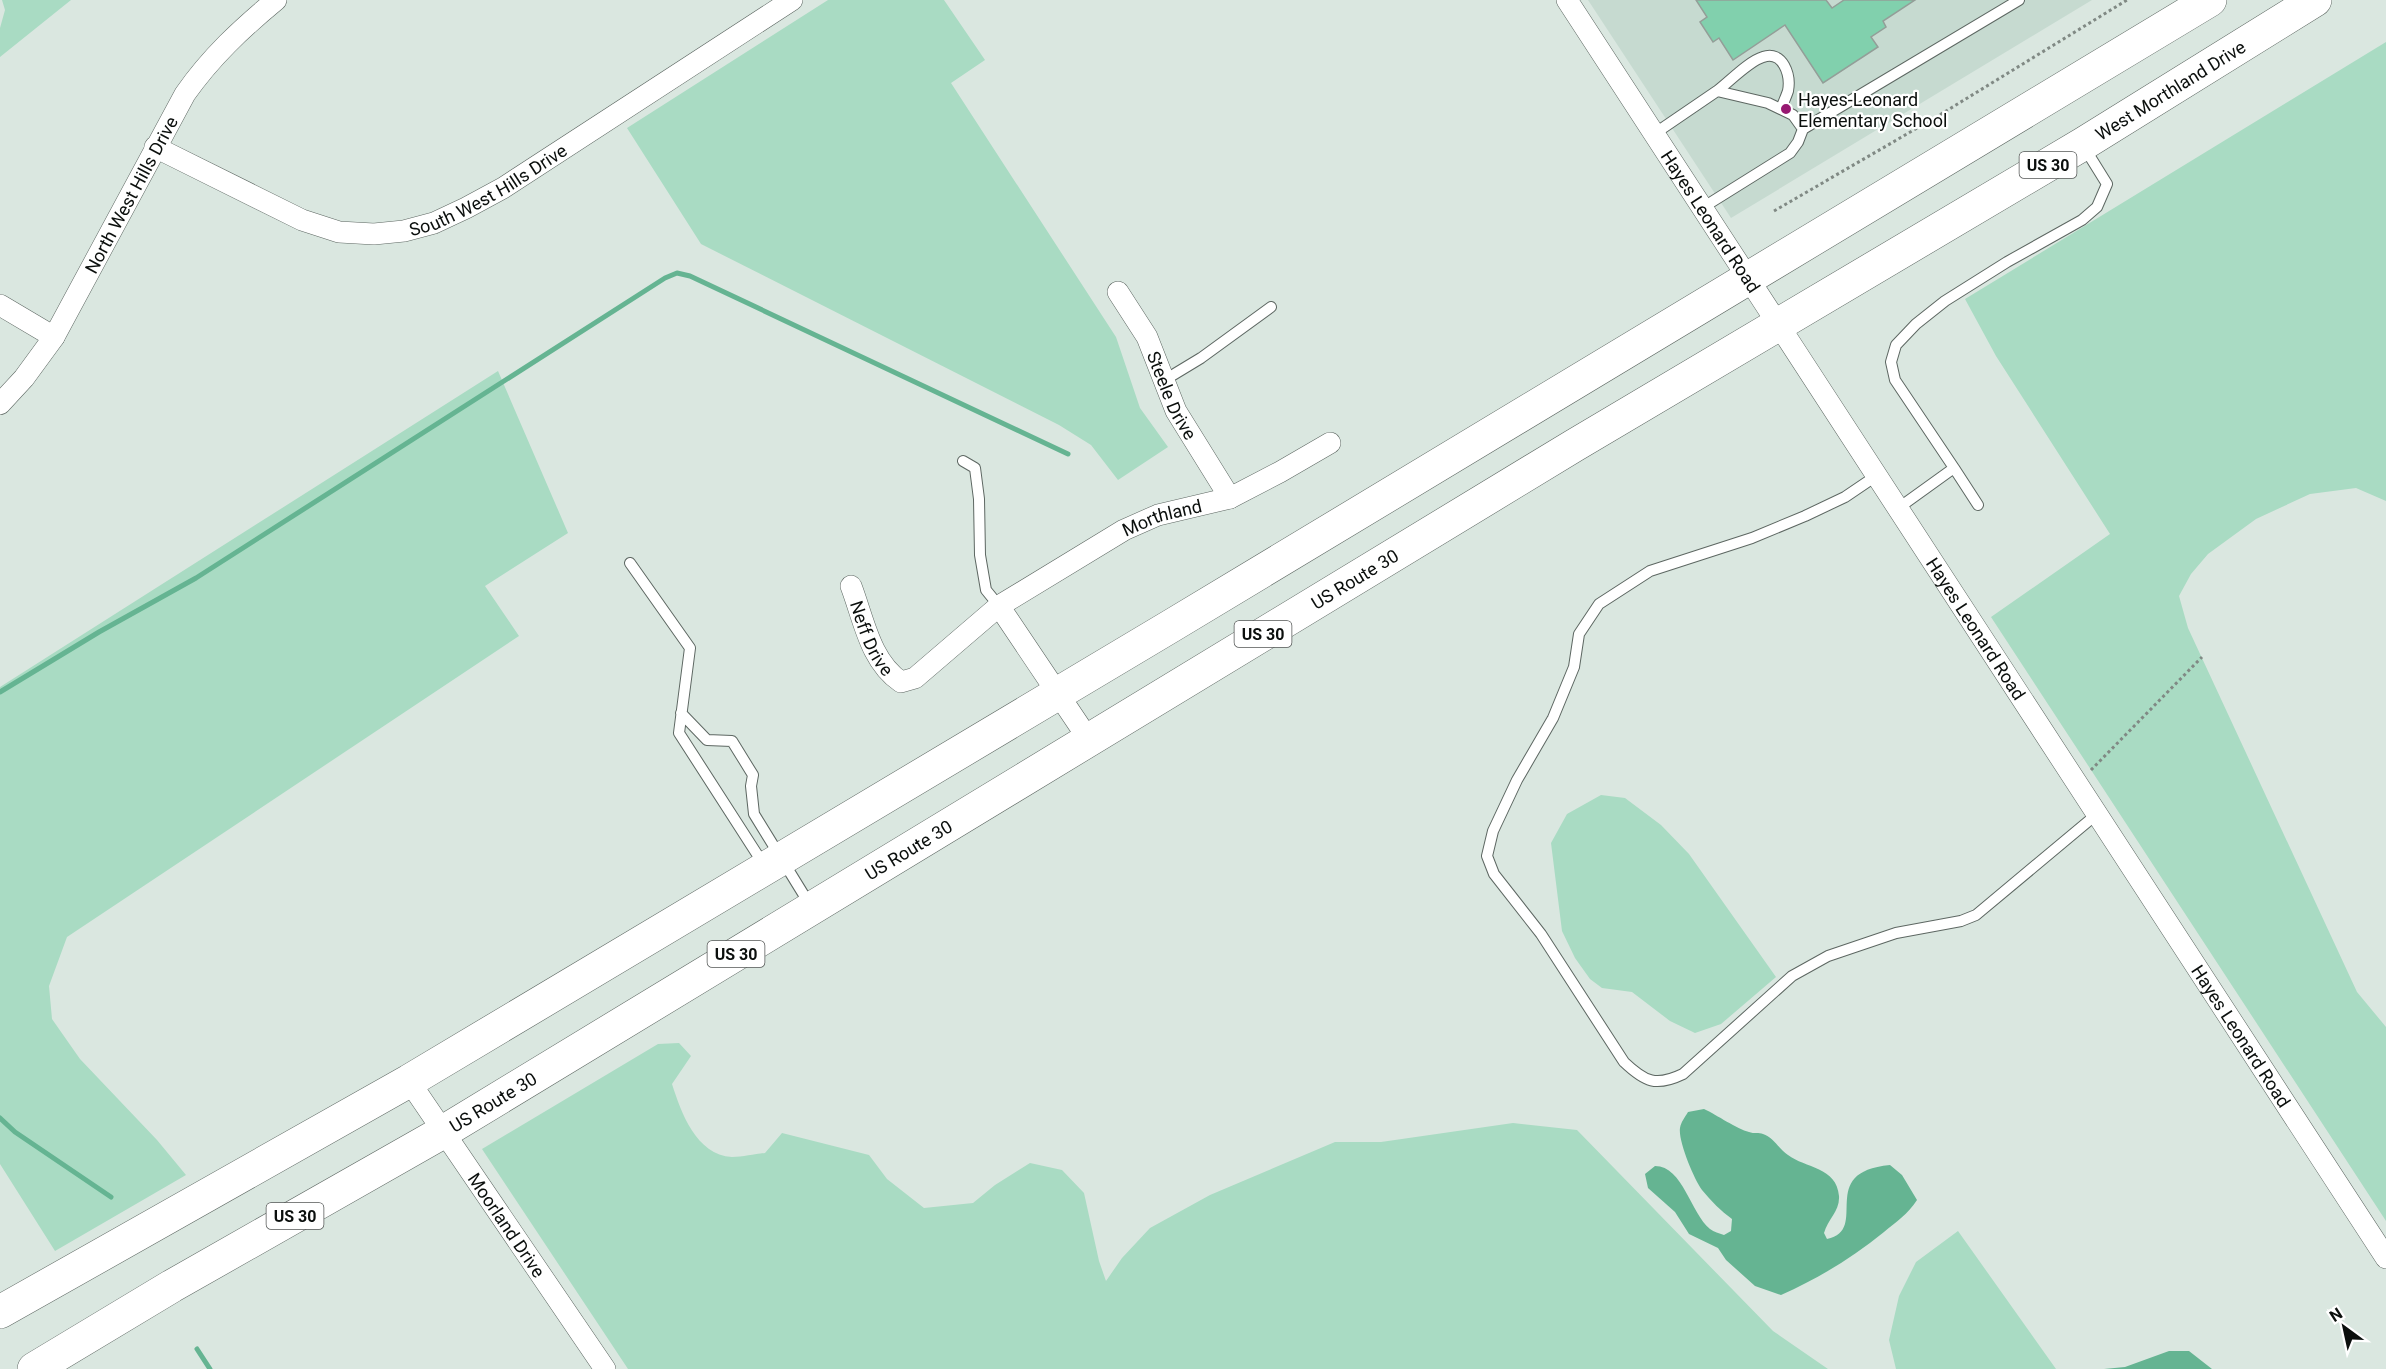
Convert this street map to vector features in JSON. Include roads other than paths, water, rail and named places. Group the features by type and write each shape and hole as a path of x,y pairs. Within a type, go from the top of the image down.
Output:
{"highway":[{"path":"0,1312 409,1081 1059,693 2210,0"},
{"name":"West Morthland Drive","path":"1777,324 2082,144 2315,0"},
{"name":"US Route 30","path":"43,1367 172,1286 443,1132 1777,324"}],"street":[{"name":"North West Hills Drive","path":"0,404 24,378 54,338 185,94 206,65 226,43 276,0"},
{"name":"South West Hills Drive","path":"155,147 302,220 339,232 374,234 404,231 434,223 503,188 792,0"},
{"name":"Hayes Leonard Road","path":"1567,0 2386,1258"},
{"name":"Steele Drive","path":"1118,292 1147,337 1176,411 1230,498"},
{"path":"0,305 54,338"},
{"name":"Morthland","path":"901,682 915,678 999,606 1124,530 1158,515 1230,498 1330,443"},
{"name":"Neff Drive","path":"851,586 878,660 888,673 901,682"},
{"path":"999,606 1089,740"},
{"name":"Moorland Drive","path":"409,1081 605,1369"}],"lane":[{"path":"1702,208 1790,153 1803,129 2017,0"},
{"path":"1654,134 1762,57 1773,56 1780,59 1789,77 1788,90 1781,109"},
{"path":"1717,91 1768,103 1793,115 1803,129"},
{"path":"1978,505 1895,380 1892,362 1896,345 1916,324 1946,301 2007,262 2082,220 2097,207 2107,184 2082,144"},
{"path":"1163,381 1201,358 1271,307"},
{"path":"963,461 975,468 979,500 980,555 986,590 999,606"},
{"path":"1898,508 1954,468"},
{"path":"1876,476 1845,496 1805,516 1752,538 1650,571 1599,604 1579,634 1574,667 1552,718 1517,780 1493,831 1487,856 1494,874 1541,934 1624,1062 1638,1075 1655,1082 1666,1082 1683,1074 1792,976 1828,956 1896,933 1961,921 1976,915 2097,814"},
{"path":"630,563 690,648 679,733 774,863 811,908"},
{"path":"681,713 707,740 732,741 753,775 751,786 754,814 774,863"}],"waterway":[{"path":"0,692 99,632 196,578 665,278 677,273 690,276 1068,454"},
{"path":"0,1118 15,1132 111,1197"},
{"path":"197,1349 210,1369"}],"place":[{"name":"Hayes-Leonard Elementary School","path":"1786,109"}]}
